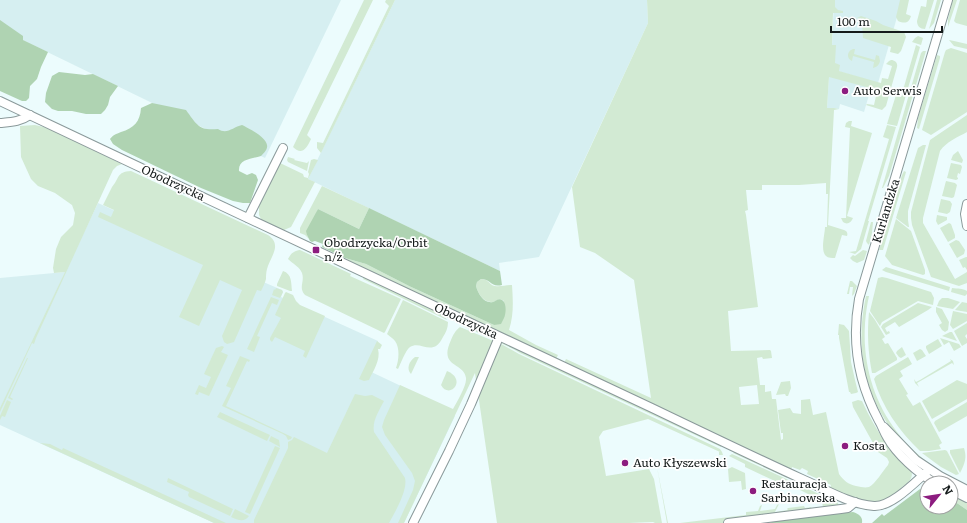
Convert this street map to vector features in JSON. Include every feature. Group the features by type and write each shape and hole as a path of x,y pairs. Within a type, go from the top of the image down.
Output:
{"street":[{"name":"Kurlandzka","path":"929,475 880,422 866,395 858,368 856,315 859,299 948,0"},
{"name":"Obodrzycka","path":"0,101 843,498 865,504 877,506 883,505 892,501 926,472"},
{"path":"0,123 22,120 30,115"},
{"path":"248,218 283,148"},
{"path":"967,204 965,214 967,226"},
{"path":"413,523 450,451 499,337"},
{"name":"Kurlandzka","path":"926,472 940,476 967,490"},
{"path":"728,523 841,510 848,508 855,502"}],"shaded area":[{"path":"0,0 341,0 265,158 0,29"},
{"path":"395,0 647,0 648,23 539,257 499,263 500,271 308,179"},
{"path":"834,0 902,0 878,83 831,69"},
{"path":"829,76 871,88 864,112 840,104 839,109 827,108"},
{"path":"98,203 259,277 261,281 282,290 283,292 281,297 378,341 365,369 456,412 404,523 214,523 0,425 0,278 65,272"}],"green space":[{"path":"364,0 373,0 307,135 311,139 304,150 296,150 293,147"},
{"path":"386,0 395,0 321,153 317,148 317,142 323,143 389,6 385,2"},
{"path":"647,0 835,0 835,7 838,10 843,11 843,13 833,13 832,45 836,45 835,63 840,65 839,71 881,83 882,78 888,79 892,66 886,64 891,60 897,63 886,106 882,110 866,105 874,105 876,96 869,94 870,88 829,77 827,108 839,109 834,110 828,225 847,232 847,236 842,235 835,258 827,257 823,250 825,227 827,227 828,194 826,194 826,183 762,185 762,190 746,190 748,210 745,211 758,307 728,311 731,351 771,351 772,358 757,358 760,385 765,385 765,392 771,391 772,399 776,399 781,440 783,439 783,433 781,433 778,410 790,408 793,413 801,414 801,400 810,399 813,415 826,412 839,474 848,483 856,486 869,487 874,483 889,462 887,458 878,452 853,407 852,402 858,400 862,401 883,439 911,469 912,472 909,481 894,495 887,499 872,502 830,488 831,485 807,474 808,471 802,468 800,470 792,467 791,470 564,363 566,359 651,398 634,280 595,253 580,247 572,187 648,23","holes":["757,385 759,404 741,405 739,387"]},
{"path":"900,0 909,0 906,14 911,16 906,22 898,21 896,17"},
{"path":"927,0 934,0 925,29 923,29 918,26 917,21 921,6 926,7"},
{"path":"937,0 941,0 934,23 929,29"},
{"path":"953,0 957,0 948,27 948,19"},
{"path":"960,0 967,0 967,26 954,21"},
{"path":"861,16 904,32 906,37 901,51 898,54 890,52 891,47 863,38 863,19 857,18"},
{"path":"0,20 23,36 23,40 48,52 37,79 30,86 29,98 26,101 22,101 0,91"},
{"path":"918,36 923,38 921,45 912,42"},
{"path":"949,40 967,44 967,49 954,46"},
{"path":"916,45 920,47 897,126 887,124 896,95 901,97"},
{"path":"951,48 967,53 967,112 931,135 922,130 945,52"},
{"path":"855,49 854,54 875,60 876,55 879,56 879,64 873,68 874,62 853,56 852,61 850,60 848,55 849,51"},
{"path":"926,51 889,176 882,188 921,53"},
{"path":"937,55 940,56 940,58 919,129 917,128 918,118"},
{"path":"59,72 85,75 93,74 118,86 110,97 105,110 101,114 58,111 52,109 45,102 46,93 52,76"},
{"path":"152,103 186,110 202,128 227,131 242,125 264,139 267,146 263,154 243,162 239,167 239,171 247,175 252,173 256,175 258,180 250,203 233,201 201,188 122,150 113,144 110,139 136,124 141,108"},
{"path":"967,115 967,132 949,142 940,151 923,218 923,223 955,279 967,272 967,283 959,286 931,277 912,225 911,212 930,140"},
{"path":"852,121 851,126 872,133 847,216 853,218 850,222 846,223 843,222 841,218 846,218 850,128 845,127 846,123"},
{"path":"35,125 48,128 122,164 113,170 34,344 32,343 0,412 0,408 65,272 54,273 53,268 56,249 61,237 73,225 75,213 72,205 55,193 38,186 31,179 21,157 20,126"},
{"path":"887,125 896,127 861,249 855,254 849,252 856,251 889,139 883,137"},
{"path":"926,145 908,211 908,227 896,218 918,148"},
{"path":"958,151 963,160 962,163 951,160 953,155"},
{"path":"288,157 307,163 309,161 307,171 288,162"},
{"path":"311,160 318,160 308,179 315,182 291,227 280,230 265,223 259,215 259,206 280,163 308,178"},
{"path":"951,163 961,165 962,167 960,174 958,173 958,179 956,180 947,178"},
{"path":"131,171 268,235 275,243 274,251 267,269 265,282 261,291 257,290 234,342 227,344 224,342 222,336 242,290 220,280 199,326 179,317 203,265 98,217 100,212 111,217 114,210 103,205 119,176 123,173"},
{"path":"904,171 906,172 883,250 879,250 902,175"},
{"path":"946,181 957,185 954,197 952,198 942,196"},
{"path":"322,186 369,208 359,229 318,209 307,235 309,239 300,233 300,228"},
{"path":"941,199 950,201 952,204 950,212 947,214 938,212"},
{"path":"369,208 500,271 502,285 498,286 487,280 481,279 477,282 476,286 478,292 484,300 493,302 500,299 504,301 506,311 501,324 494,325 409,286 366,264 345,258 322,247 323,244 310,241 307,235 306,231 318,209 359,229"},
{"path":"937,215 947,217 947,220 938,225 936,221"},
{"path":"896,219 911,231 925,270 925,274 923,275 892,265 885,256"},
{"path":"871,222 873,222 869,245 866,241"},
{"path":"949,223 951,224 955,238 948,242 940,228"},
{"path":"956,240 959,241 965,250 964,254 957,258 949,244"},
{"path":"300,250 351,274 350,276 401,299 385,332 384,333 305,295 302,289 303,276 301,271 288,259 290,255"},
{"path":"863,250 867,251 864,260 857,263 850,258 853,255 855,256"},
{"path":"966,257 967,270 965,267 963,268 959,260"},
{"path":"345,258 366,264 409,286 494,325 504,301 500,299 493,302 488,302 481,297 476,286 477,282 483,279 494,286 512,285 513,302 509,330 558,355 556,359 344,260"},
{"path":"886,267 950,287 949,291 882,270"},
{"path":"283,271 290,276 292,291 277,286"},
{"path":"364,277 443,314 447,320 363,279"},
{"path":"882,277 931,292 934,298 933,305 918,301 882,322 880,326 870,311 878,278"},
{"path":"850,281 857,286 852,296 853,287 850,287 849,294 847,294"},
{"path":"276,288 282,290 283,292 280,298 272,295 274,289 275,290"},
{"path":"952,288 965,290 967,291 967,294 965,296 951,292"},
{"path":"286,292 293,295 300,305 325,316 306,358 303,356 305,351 275,337 272,342 270,340 281,318 275,315"},
{"path":"866,296 869,296 865,323 865,349 869,374 889,421 905,441 924,459 946,475 943,475 923,463 892,430 873,397 867,381 864,364 862,347 863,313"},
{"path":"271,297 279,300 277,305 272,303 257,336 260,337 254,352 247,349"},
{"path":"942,298 948,298 960,302 953,309 937,306"},
{"path":"403,300 448,322 448,324 447,330 439,343 435,346 431,348 414,345 410,347 398,369 396,368 398,361 398,347 394,340 387,334"},
{"path":"962,302 967,303 967,312 955,310"},
{"path":"918,303 932,307 899,327 895,322 885,328 887,332 889,331 890,333 886,335 881,327 883,324"},
{"path":"936,307 942,309 949,322 948,330 945,332 939,325 942,323 936,312"},
{"path":"953,311 967,314 967,321 953,329 950,325"},
{"path":"869,312 885,337 882,339 885,344 888,343 897,358 897,360 875,373 872,373 869,350"},
{"path":"967,323 967,334 965,336 967,343 962,346 954,331"},
{"path":"839,324 844,325 849,331 851,362 858,392 856,393 851,394 849,392 838,335"},
{"path":"463,326 469,326 722,445 721,447"},
{"path":"460,327 503,345 519,354 720,449 723,455 719,455 720,452 648,419 603,431 599,437 606,476 649,469 654,479 662,523 497,523 475,373 404,523 398,523 413,490 415,481 412,473 385,435 382,427 384,420 400,385 453,409 466,381 464,373 453,364 448,356 448,349 452,338"},
{"path":"952,332 957,341 942,336"},
{"path":"940,338 959,344 961,347 954,351 949,342 944,345"},
{"path":"938,339 942,346 929,354 926,346"},
{"path":"377,341 382,345 380,349 378,349 378,361 369,380 364,381 359,379"},
{"path":"222,346 224,347 221,352 228,355 209,396 199,392 198,395 195,394 199,385 206,388 211,377 204,374 216,348"},
{"path":"902,347 906,355 901,358 896,353"},
{"path":"920,349 926,356 917,361 913,353"},
{"path":"240,356 250,360 249,362 247,361 226,406 292,437 291,439 288,440 283,434 222,406 231,388 226,386"},
{"path":"415,357 419,357 411,374 409,372 409,365"},
{"path":"908,357 912,364 900,371 903,376 899,379 913,406 920,402 942,443 939,445 941,449 920,451 898,427 877,389 874,379 876,376"},
{"path":"27,358 10,397 13,399 12,400 8,398"},
{"path":"950,359 953,361 954,365 952,363 917,383 919,387 915,383 914,379 916,382 920,380 951,361"},
{"path":"447,371 456,379 455,387 452,390 444,389 441,385"},
{"path":"957,380 967,384 967,399 932,419 922,401"},
{"path":"790,381 791,388 788,396 785,394 776,395 781,382"},
{"path":"355,394 365,396 372,395 384,401 375,420 374,432 405,478 405,489 403,495 389,523 254,523 254,520 288,448 288,442 294,437 327,453"},
{"path":"7,400 11,402 5,417 2,416 0,420 0,416"},
{"path":"967,402 967,416 939,432 934,423 935,421"},
{"path":"220,412 270,435 267,441 217,417"},
{"path":"271,436 279,440 280,447 269,441"},
{"path":"40,443 50,444 62,450 63,448 226,523 214,523"},
{"path":"275,446 280,448 250,514 245,512"},
{"path":"964,448 965,460 960,473 950,450"},
{"path":"735,451 788,476 787,478 733,453"},
{"path":"947,451 959,474 956,475 941,467 922,453"},
{"path":"732,454 793,482 792,485 798,488 800,485 838,503 839,514 773,521 771,523 680,523 746,515 746,512 758,511 762,505 760,511 775,509 779,504 775,512 788,510 788,508 804,506 805,508 811,507 812,510 823,508 822,501 794,487 792,489 745,467 745,464 729,456"},
{"path":"657,467 668,523 667,523"},
{"path":"732,467 745,473 746,489 742,490 741,481 729,482 728,469"},
{"path":"168,478 233,509 230,516 189,497 189,492 167,482"},
{"path":"919,490 919,515 959,515 959,504 967,510 967,523 872,523 882,514 884,516"},
{"path":"959,497 967,501 967,510 959,504"},
{"path":"235,509 249,516 245,520 238,520 231,517"},
{"path":"853,512 860,516 862,523 771,523 772,521"}],"place":[{"name":"Auto Serwis","path":"845,91"},
{"name":"Obodrzycka/Orbit n/ż","path":"316,250"},
{"name":"Kosta","path":"845,446"},
{"name":"Auto Kłyszewski","path":"625,463"},
{"name":"Restauracja Sarbinowska","path":"753,491"}]}
